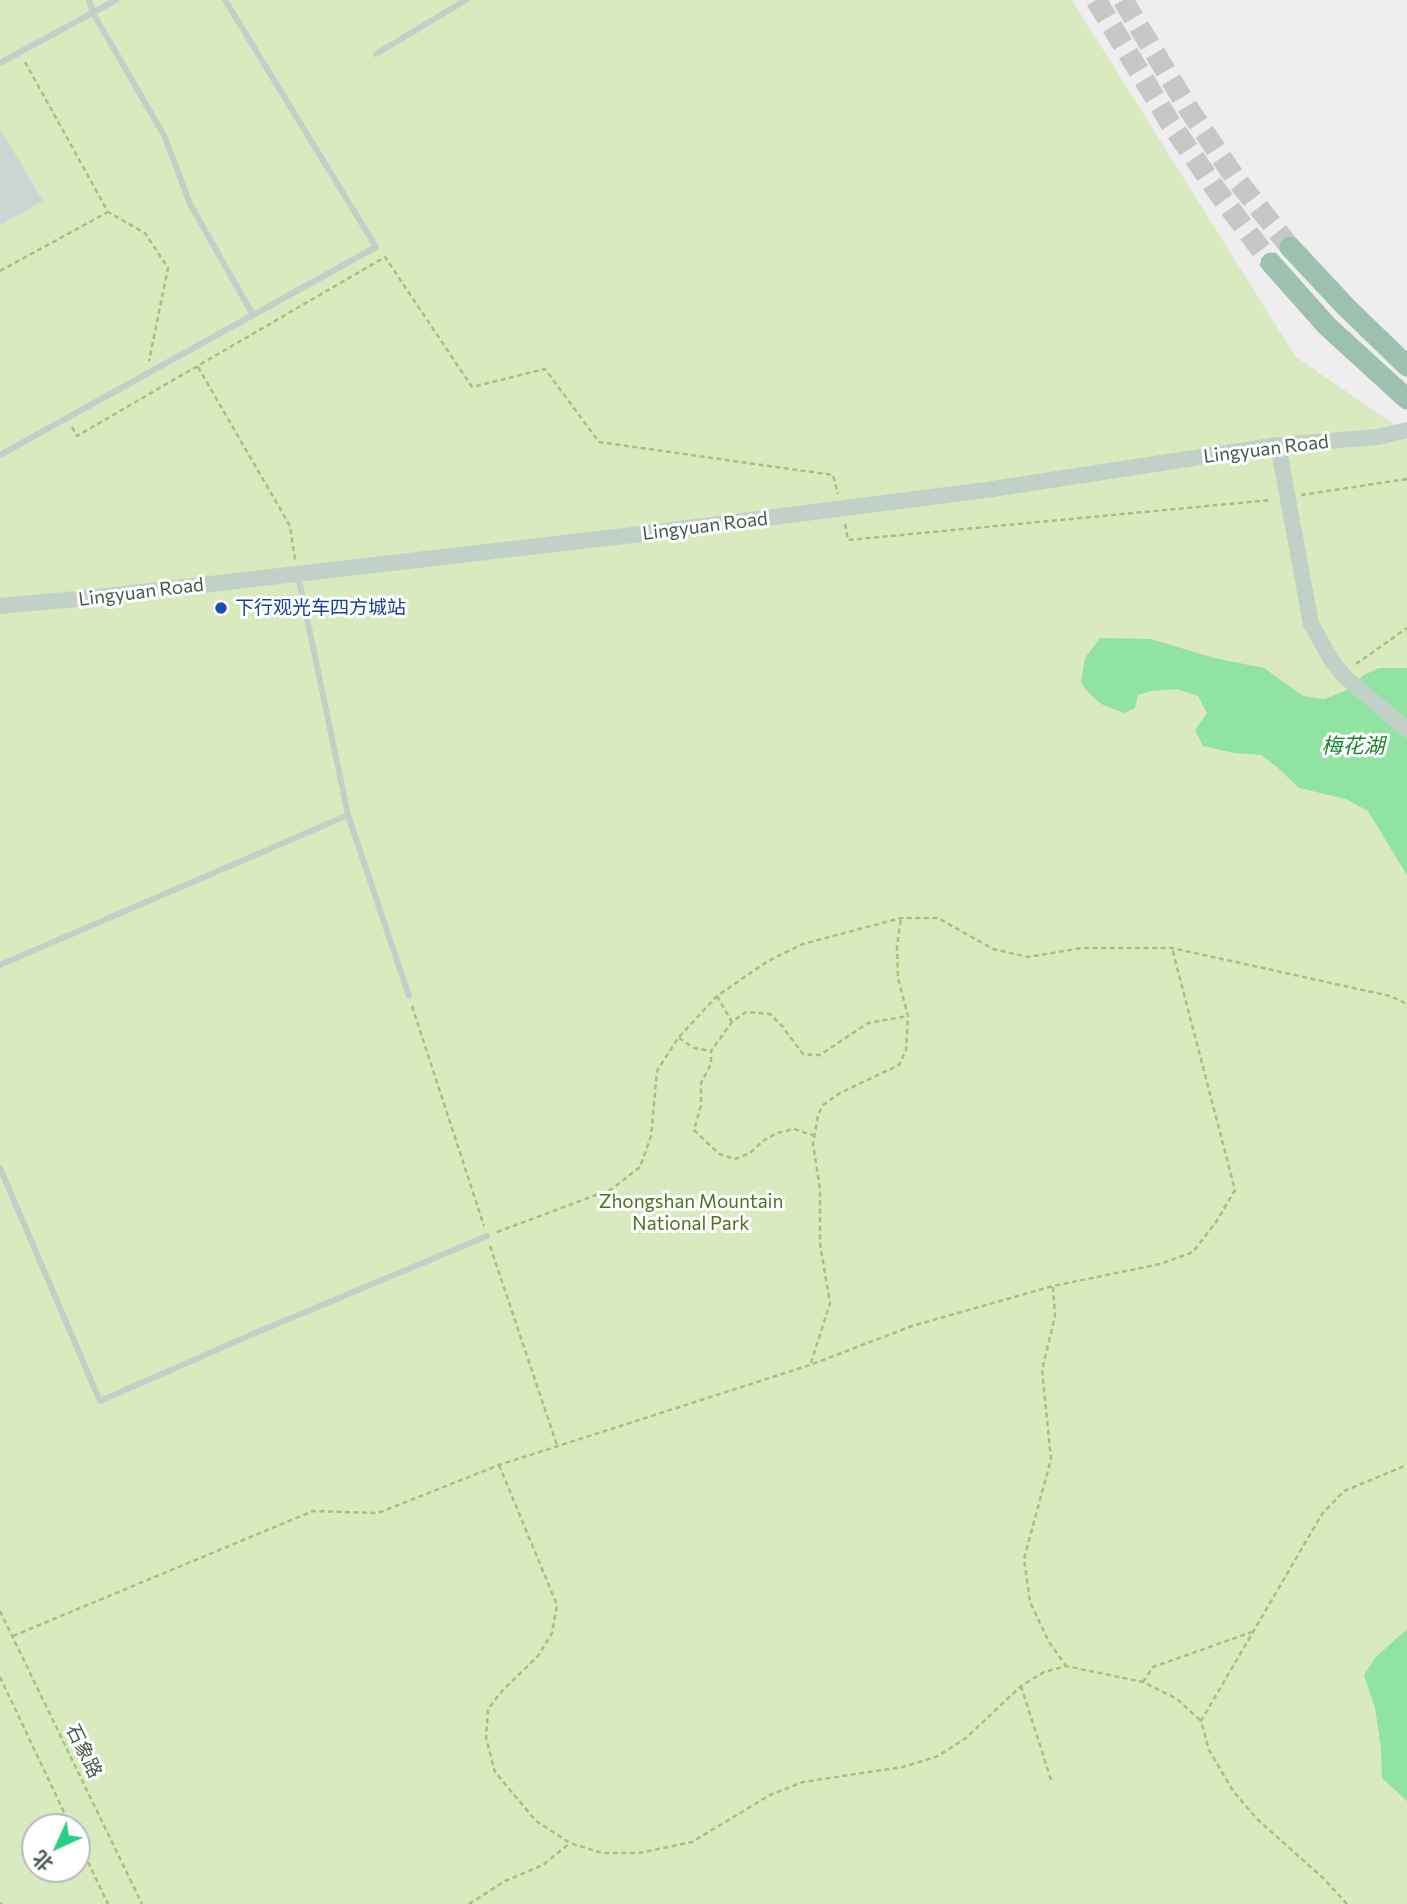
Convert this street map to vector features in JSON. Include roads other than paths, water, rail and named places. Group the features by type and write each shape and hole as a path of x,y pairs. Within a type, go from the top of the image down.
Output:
{"highway":[{"path":"1290,247 1402,361"},
{"path":"1271,263 1327,326 1407,399"}],"street":[{"name":"Lingyuan Road","path":"0,606 842,509 986,490 1278,445 1378,437 1407,430"},
{"path":"1278,445 1311,624 1326,653 1407,730"}],"lane":[{"path":"89,0 93,13 165,137 190,204 253,315"},
{"path":"0,63 116,0"},
{"path":"0,455 376,247 225,0"},
{"path":"376,54 467,0"},
{"path":"298,573 348,815 409,996"},
{"path":"0,965 348,815"},
{"path":"0,1168 100,1401 487,1236"}],"water":[{"name":"梅花湖","path":"1100,638 1151,639 1214,658 1264,668 1303,696 1324,699 1347,690 1364,675 1379,668 1407,668 1407,875 1368,811 1346,799 1299,788 1261,755 1234,753 1203,746 1195,730 1207,713 1198,696 1177,689 1151,691 1138,695 1135,708 1124,713 1101,704 1081,682 1085,658"},
{"path":"1407,1629 1407,1801 1382,1778 1375,1708 1364,1675 1376,1657"}],"tunnel":[{"path":"1096,0 1169,121 1271,263"},
{"path":"1123,0 1188,108 1236,179 1290,247"}],"place":[{"name":"下行观光车四方城站","path":"221,608"}],"park label":[{"name":"Zhongshan Mountain National Park","path":"691,1213"}]}
